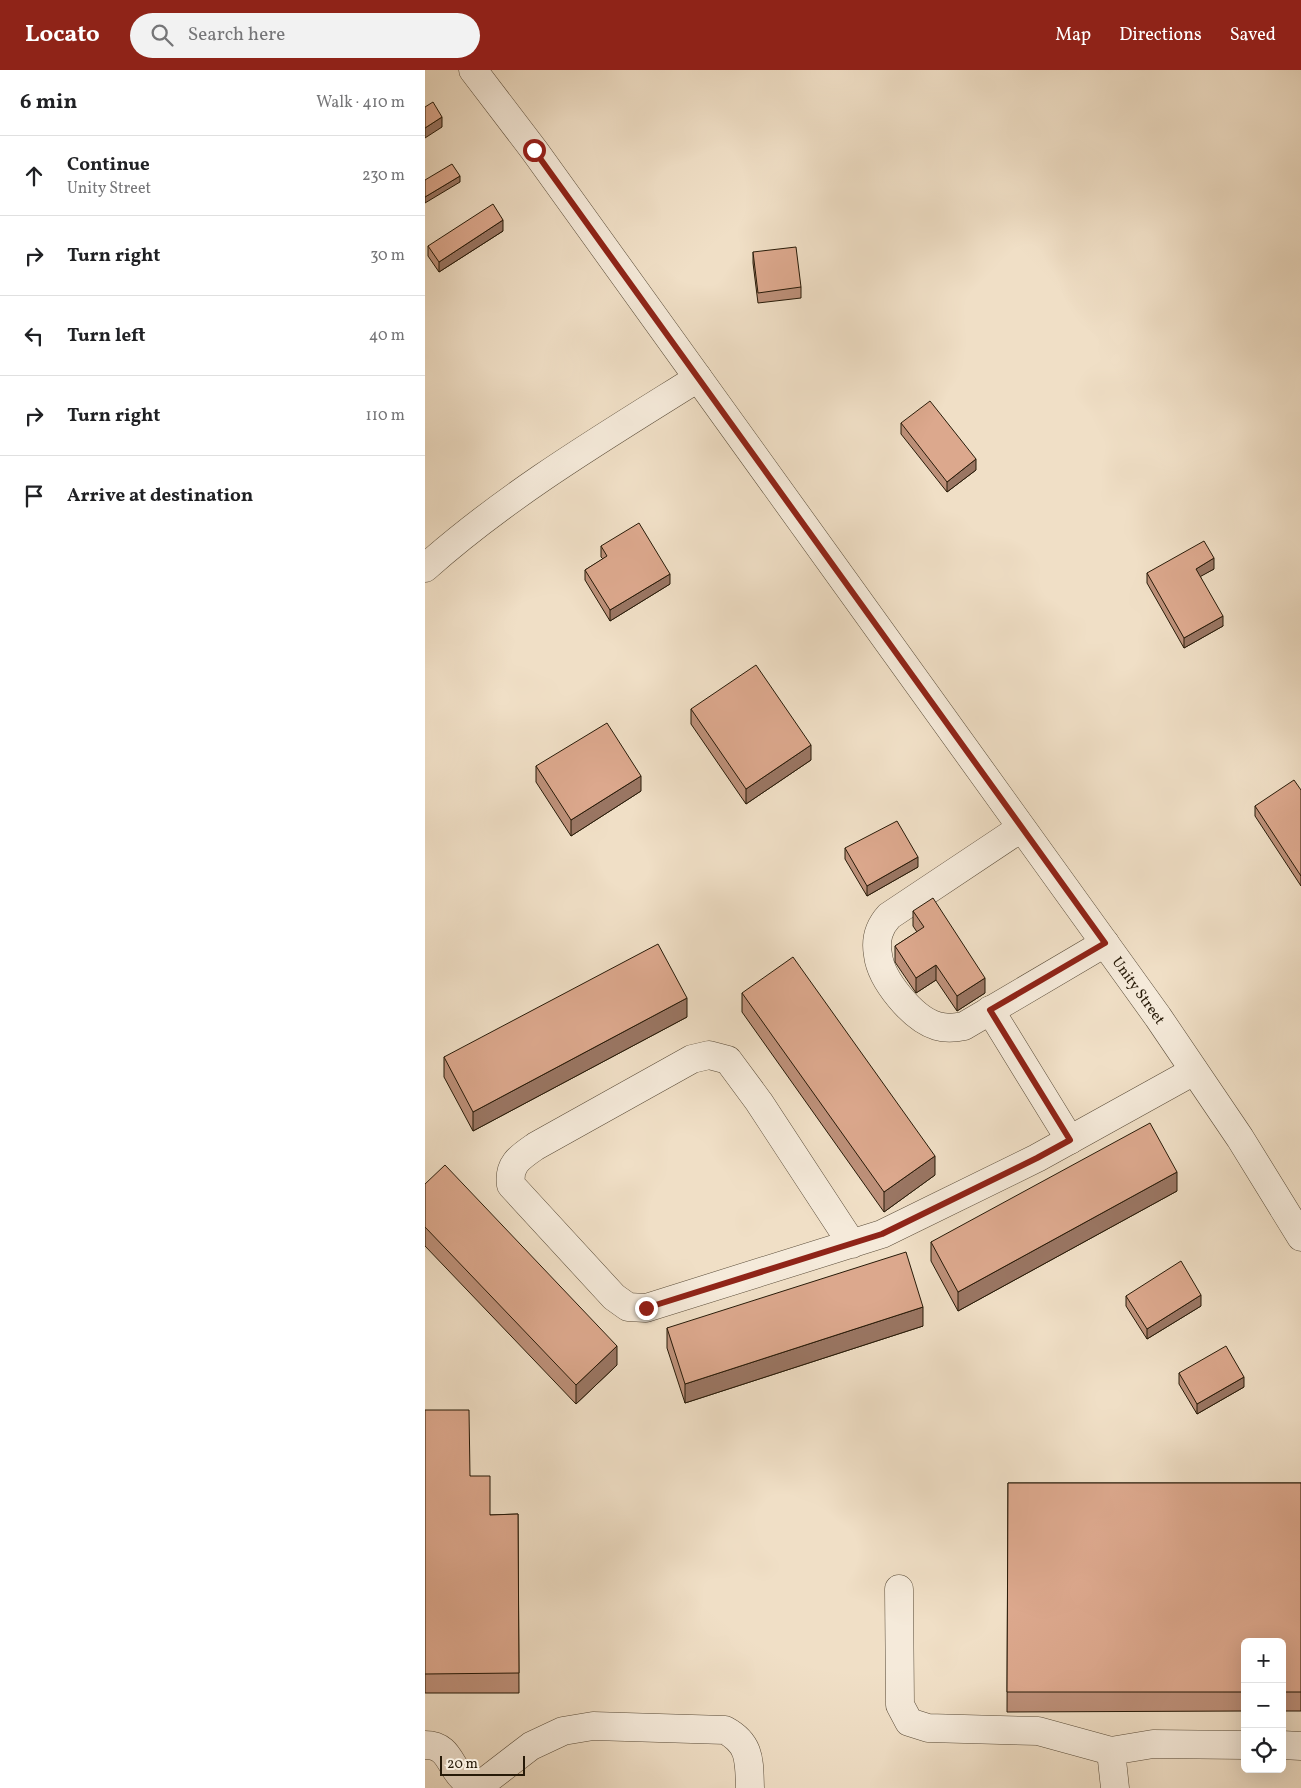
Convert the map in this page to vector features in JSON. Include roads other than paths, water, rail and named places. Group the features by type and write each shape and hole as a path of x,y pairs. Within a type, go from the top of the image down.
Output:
{"street":[{"name":"Unity Street","path":"473,70 534,150 1105,943 1240,1138 1301,1237"},
{"path":"425,568 460,537 537,482 698,378"},
{"path":"1021,828 889,916 880,926 877,956 886,978 911,1009 927,1022 950,1029 964,1026 1105,943"},
{"path":"990,1010 1070,1140"},
{"path":"852,1244 759,1102 728,1060 709,1055 692,1059 536,1146 519,1158 510,1174 511,1185 614,1297 628,1307 646,1308 852,1244 882,1234 1037,1158 1194,1071"},
{"path":"899,1589 900,1705 909,1722 928,1728 1038,1731 1111,1751 1153,1744 1241,1745"},
{"path":"425,1745 431,1745 446,1753 465,1780 477,1787 531,1746 563,1731 593,1726 725,1730 738,1737 746,1750 749,1764 750,1788"},
{"path":"1286,1745 1301,1746"},
{"path":"1111,1751 1115,1788"}]}
